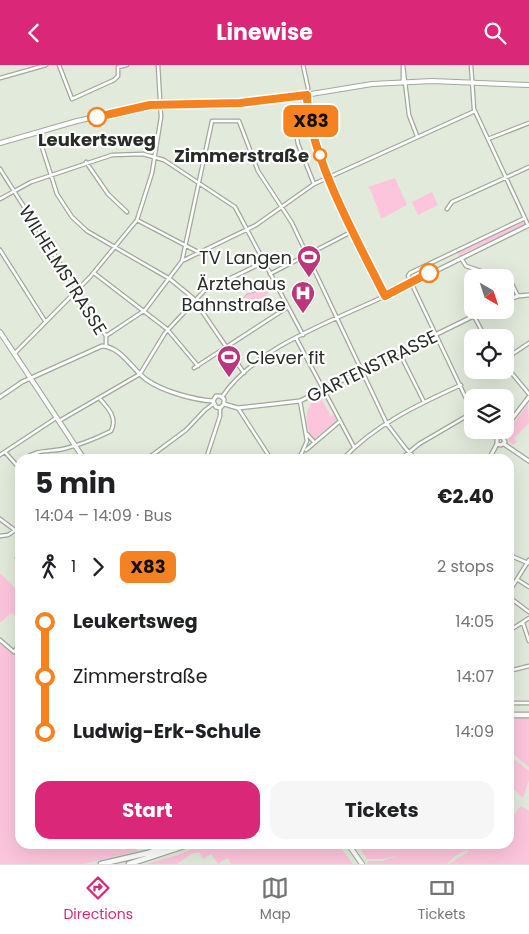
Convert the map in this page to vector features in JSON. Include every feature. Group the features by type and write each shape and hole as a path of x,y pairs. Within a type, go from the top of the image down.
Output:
{"main road":[{"path":"0,143 128,109 160,105 240,103 380,84 472,82 529,85"},
{"path":"0,332 80,454"},
{"path":"514,715 529,715"},
{"path":"101,864 160,849"},
{"path":"129,864 175,849"},
{"path":"352,849 362,864"}],"street":[{"path":"0,78 46,65"},
{"path":"60,65 72,99 114,80 118,76 118,67 127,65"},
{"path":"14,354 94,273 137,220 155,157 161,117 158,65"},
{"path":"303,65 307,106 329,176 353,231 385,296"},
{"path":"403,65 410,120 417,136"},
{"path":"222,397 244,373 270,353 296,338 529,226 475,111 471,65"},
{"path":"292,109 298,145 314,184"},
{"path":"182,261 247,230 314,184 329,176 475,111"},
{"path":"106,335 144,311 182,261 213,120 241,121 258,171 290,221 387,424 409,452"},
{"path":"488,139 529,123"},
{"path":"41,144 59,199 75,221 170,279 194,300 244,373"},
{"path":"0,199 13,191 50,175 86,162 122,153 155,157 166,161 199,181 235,207 303,335"},
{"path":"86,162 102,186 126,212"},
{"path":"447,209 452,202 529,167"},
{"name":"WILHELMSTRASSE","path":"0,169 106,335 106,346"},
{"path":"464,394 408,276 410,273 525,218"},
{"path":"137,220 200,253"},
{"path":"270,274 353,231"},
{"path":"0,250 46,321"},
{"path":"461,258 466,266 475,269"},
{"path":"0,455 57,420 140,374 167,329 205,290 264,263"},
{"path":"94,273 167,329 198,366"},
{"path":"514,290 518,296"},
{"path":"514,298 529,295"},
{"path":"194,368 288,307"},
{"name":"GARTENSTRASSE","path":"224,404 238,408 300,401 467,319"},
{"path":"296,338 339,422 355,447"},
{"path":"514,353 529,343"},
{"path":"0,397 29,378 58,368 94,348 106,346 117,351 152,383 188,397 213,403 220,408"},
{"path":"399,352 424,402"},
{"path":"514,376 529,395 514,416"},
{"path":"348,454 387,424 424,402 460,385"},
{"path":"154,454 186,430 213,403 216,396 222,397"},
{"path":"208,454 220,416 220,408 224,404 222,397"},
{"path":"34,454 94,440 112,428 111,412 99,398"},
{"path":"300,401 306,433 306,445 303,453"},
{"path":"238,408 268,454"},
{"path":"407,454 464,417"},
{"path":"303,453 339,422"},
{"path":"306,433 314,442"},
{"path":"492,454 497,439"},
{"path":"504,444 505,439"},
{"path":"497,443 504,444 529,461"},
{"path":"5,452 15,463"},
{"path":"0,519 15,530"},
{"path":"0,536 6,536 15,532"},
{"path":"514,557 529,562 514,586"},
{"path":"518,581 529,587"},
{"path":"514,601 529,612"},
{"path":"514,628 529,618"},
{"path":"523,623 529,641"},
{"path":"0,640 14,652 15,651"},
{"path":"514,670 529,666"},
{"path":"514,703 529,703"}],"shaded area":[{"path":"395,178 407,205 381,219 368,187"},
{"path":"432,192 438,205 418,215 412,202"},
{"path":"524,221 525,225 458,256 458,252"},
{"path":"270,281 273,287 266,296 268,301 252,306 249,301 247,302 245,297 247,294 264,291"},
{"path":"322,393 325,398 322,400 331,416 334,415 337,421 314,439 308,427 307,414 312,402"},
{"path":"528,404 529,423 514,438 514,423"},
{"path":"514,438 517,442 513,445 509,439"},
{"path":"0,573 15,588 15,617 11,613 0,623"},
{"path":"0,642 14,654 15,653 15,849 136,849 138,851 83,864 0,864"},
{"path":"514,717 529,717 529,767 514,755"},
{"path":"514,759 529,771 529,780 523,798 514,790"},
{"path":"521,806 529,811 529,864 449,864 468,852 467,850 455,856 447,864 367,864 369,861 383,861 395,856 382,859 367,859 360,849 514,849 514,814"},
{"path":"192,849 342,849 353,864 231,864 228,858 218,864 211,854 203,859 199,852 191,854 177,864 146,864"}],"waterway":[{"path":"242,300 247,294 264,290 270,282"}],"bus line":[{"name":"X83","path":"97,117 150,105 240,103 307,95 307,106 320,155 385,296 429,273"}],"place":[{"name":"Leukertsweg","path":"97,117"},
{"name":"Zimmerstraße","path":"320,155"},
{"name":"TV Langen","path":"309,278"},
{"name":"Ärztehaus Bahnstraße","path":"303,314"},
{"name":"Clever fit","path":"229,378"}]}
